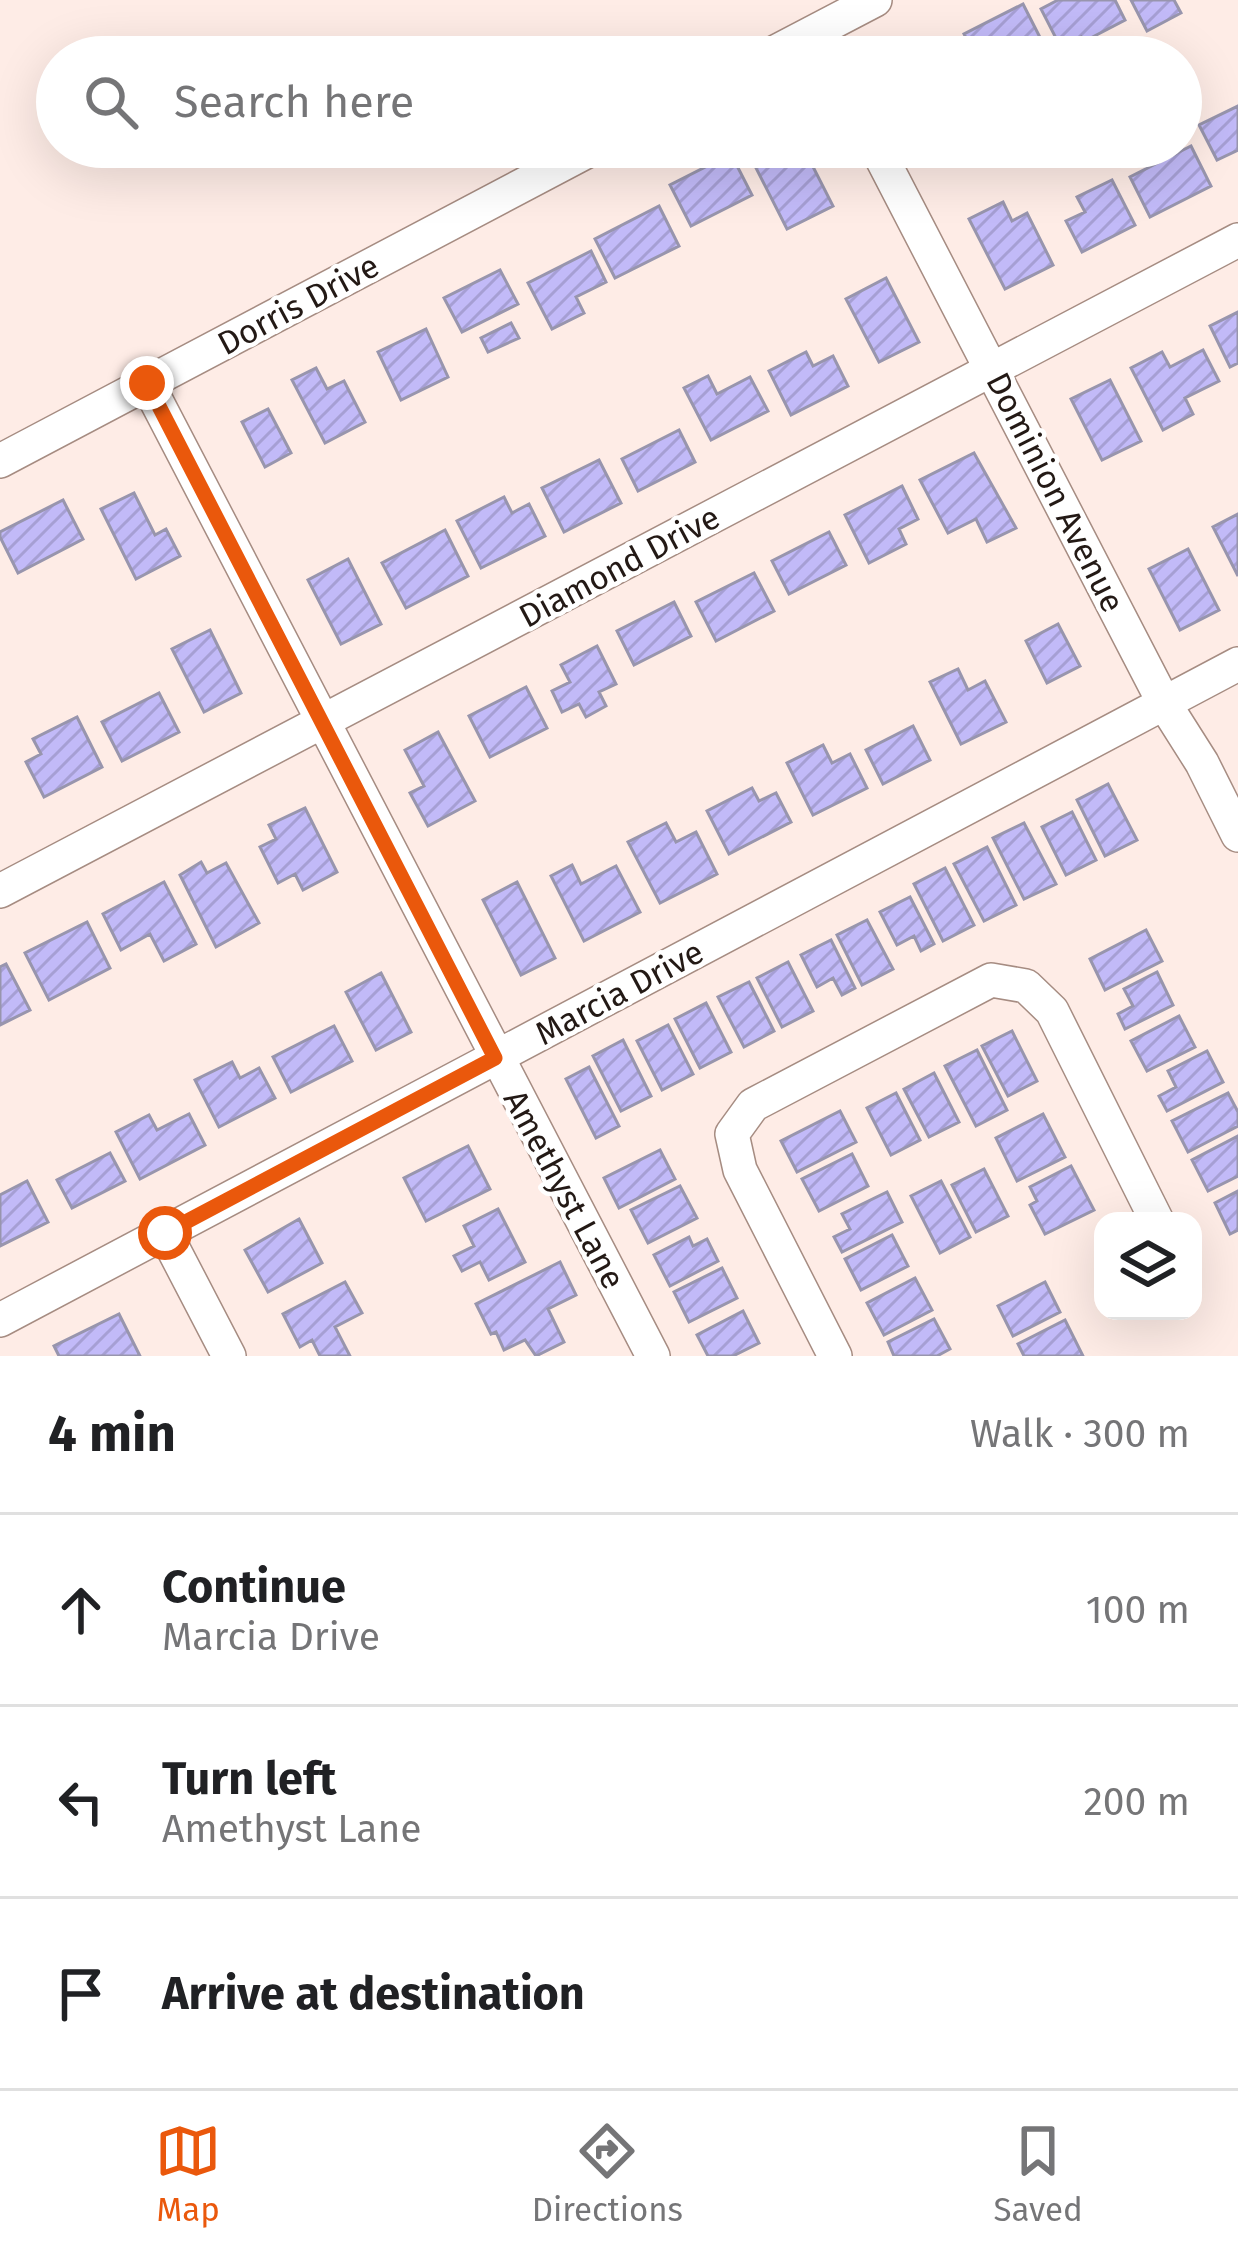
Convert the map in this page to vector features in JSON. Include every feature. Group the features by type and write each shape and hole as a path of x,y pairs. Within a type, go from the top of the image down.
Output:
{"street":[{"path":"832,36 875,0"},
{"name":"Dorris Drive","path":"0,460 556,168"},
{"name":"Dominion Avenue","path":"887,168 1164,703 1238,835"},
{"name":"Diamond Drive","path":"0,891 1238,240"},
{"name":"Amethyst Lane","path":"147,383 653,1356"},
{"name":"Marcia Drive","path":"0,1320 1238,664"},
{"path":"835,1356 740,1170 732,1134 753,1105 991,980 1026,986 1052,1011 1152,1212"},
{"path":"165,1233 229,1356"}],"building":[{"path":"1058,0 1115,0 1125,20 1094,36 1055,36 1041,9"},
{"path":"1131,0 1174,0 1181,13 1147,31"},
{"path":"1023,4 1039,36 965,36"},
{"path":"1238,106 1238,150 1217,160 1202,124"},
{"path":"703,168 738,168 752,195 691,226 670,185"},
{"path":"756,168 814,168 833,206 787,229"},
{"path":"1148,168 1202,168 1211,186 1150,217 1130,177"},
{"path":"1112,180 1135,225 1082,252 1066,221 1085,212 1077,197"},
{"path":"1003,202 1012,221 1027,213 1053,265 1005,289 969,219"},
{"path":"659,206 679,246 615,278 595,239"},
{"path":"591,251 606,282 576,297 584,313 552,329 528,283"},
{"path":"500,270 518,304 462,332 444,298"},
{"path":"886,278 919,342 879,362 846,299"},
{"path":"1238,312 1238,363 1230,367 1210,326"},
{"path":"511,323 519,338 488,352 481,338"},
{"path":"426,329 448,377 401,400 378,352"},
{"path":"1203,350 1219,381 1185,398 1193,414 1163,430 1131,368 1162,352 1170,367"},
{"path":"806,352 813,366 833,356 848,386 791,415 769,371"},
{"path":"316,368 327,389 344,381 365,422 325,443 292,380"},
{"path":"708,376 717,394 750,377 768,411 711,440 684,388"},
{"path":"1110,380 1141,441 1102,460 1071,399"},
{"path":"268,409 291,453 265,467 242,422"},
{"path":"679,430 695,462 638,491 622,459"},
{"path":"974,453 1016,528 987,542 976,519 948,533 920,480"},
{"path":"599,460 621,503 564,532 542,488"},
{"path":"902,486 918,519 899,529 906,544 869,563 845,515"},
{"path":"134,493 155,535 166,529 180,556 136,579 101,509"},
{"path":"504,497 512,513 529,504 545,536 481,568 457,521"},
{"path":"63,500 83,539 18,573 0,532"},
{"path":"1238,514 1238,576 1213,527"},
{"path":"445,530 468,576 406,608 382,563"},
{"path":"829,532 846,565 789,594 772,561"},
{"path":"1188,549 1219,610 1180,630 1149,569"},
{"path":"348,559 381,624 341,644 308,580"},
{"path":"754,573 774,611 716,641 696,602"},
{"path":"674,602 691,636 634,665 617,631"},
{"path":"1058,624 1080,666 1047,683 1026,641"},
{"path":"210,630 241,693 204,712 172,649"},
{"path":"597,646 616,684 599,692 606,706 586,717 579,704 562,712 552,691 570,682 561,665"},
{"path":"958,669 968,690 985,681 1006,722 961,744 930,682"},
{"path":"526,687 547,728 490,757 469,716"},
{"path":"159,693 179,732 122,761 102,722"},
{"path":"77,717 102,767 44,797 26,762 41,754 33,739"},
{"path":"913,726 930,760 883,784 866,750"},
{"path":"438,732 475,801 428,826 410,793 424,786 405,750"},
{"path":"823,745 832,763 850,754 867,788 813,815 787,763"},
{"path":"1108,784 1137,840 1105,856 1077,800"},
{"path":"752,788 759,801 776,793 791,822 729,854 707,811"},
{"path":"305,808 337,872 303,890 295,874 278,883 260,847 276,839 269,825"},
{"path":"1072,812 1096,860 1066,875 1042,827"},
{"path":"666,823 676,842 696,832 717,874 660,903 628,842"},
{"path":"1024,823 1056,884 1024,899 993,838"},
{"path":"987,847 1016,905 984,921 954,864"},
{"path":"201,862 207,873 226,863 259,923 216,947 180,875"},
{"path":"572,865 581,884 616,866 640,912 584,941 551,876"},
{"path":"945,868 974,925 943,941 914,884"},
{"path":"164,882 196,944 164,961 150,934 121,950 103,914"},
{"path":"517,882 555,958 521,975 483,900"},
{"path":"910,897 934,944 921,951 914,936 897,945 880,912"},
{"path":"867,920 893,969 862,985 837,935"},
{"path":"87,922 110,968 49,1000 25,953"},
{"path":"1146,930 1162,961 1105,990 1090,959"},
{"path":"831,940 855,988 842,995 833,978 817,987 801,955"},
{"path":"788,962 813,1011 782,1027 757,978"},
{"path":"6,964 30,1010 0,1025 0,967"},
{"path":"1157,972 1173,1005 1125,1029 1118,1014 1133,1006 1124,989"},
{"path":"381,973 411,1032 376,1050 346,992"},
{"path":"749,982 774,1031 744,1047 718,997"},
{"path":"706,1003 731,1052 700,1068 675,1019"},
{"path":"1179,1016 1195,1047 1147,1071 1131,1041"},
{"path":"668,1025 693,1074 662,1090 637,1041"},
{"path":"334,1026 352,1061 291,1092 273,1057"},
{"path":"1012,1031 1037,1081 1008,1096 982,1046"},
{"path":"623,1040 651,1096 621,1111 593,1056"},
{"path":"977,1050 1007,1110 976,1126 945,1066"},
{"path":"1207,1051 1223,1082 1167,1111 1159,1096 1176,1087 1168,1071"},
{"path":"232,1062 240,1078 259,1068 275,1098 219,1127 195,1080"},
{"path":"589,1067 619,1126 596,1138 566,1079"},
{"path":"934,1073 959,1122 929,1137 904,1089"},
{"path":"896,1093 920,1140 891,1155 867,1108"},
{"path":"1228,1093 1238,1112 1238,1126 1188,1152 1172,1121"},
{"path":"840,1111 856,1142 797,1172 781,1141"},
{"path":"189,1114 205,1145 140,1179 116,1132 149,1115 157,1130"},
{"path":"1043,1114 1065,1157 1017,1181 996,1138"},
{"path":"1238,1136 1238,1176 1208,1191 1192,1160"},
{"path":"468,1146 490,1189 426,1221 404,1178"},
{"path":"660,1150 675,1179 619,1208 604,1178"},
{"path":"110,1153 125,1181 72,1208 57,1180"},
{"path":"852,1154 868,1186 819,1211 802,1179"},
{"path":"1071,1166 1094,1210 1045,1234 1030,1205 1037,1201 1030,1187"},
{"path":"984,1169 1008,1216 976,1232 952,1185"},
{"path":"27,1181 48,1222 0,1246 0,1195"},
{"path":"941,1181 970,1237 940,1253 911,1196"},
{"path":"680,1186 697,1218 648,1243 631,1210"},
{"path":"1238,1191 1238,1230 1230,1234 1215,1203"},
{"path":"887,1192 902,1222 842,1252 834,1237 850,1229 842,1214"},
{"path":"498,1209 525,1262 489,1280 480,1262 462,1271 454,1256 474,1246 464,1226"},
{"path":"299,1219 322,1263 268,1292 245,1250"},
{"path":"892,1235 908,1266 861,1290 845,1259"},
{"path":"689,1237 693,1246 707,1239 718,1261 670,1286 654,1255"},
{"path":"560,1262 576,1295 548,1309 564,1342 536,1356 525,1340 504,1350 476,1304"},
{"path":"722,1268 737,1298 689,1322 674,1292"},
{"path":"915,1278 932,1310 884,1335 867,1303"},
{"path":"345,1282 362,1313 335,1327 350,1356 320,1356 312,1340 300,1347 283,1314"},
{"path":"1045,1282 1060,1312 1013,1336 998,1306"},
{"path":"743,1311 759,1343 733,1356 708,1356 697,1335"},
{"path":"119,1314 140,1356 59,1356 54,1346"},
{"path":"934,1319 950,1349 937,1356 894,1356 888,1342"},
{"path":"1065,1320 1083,1356 1024,1356 1018,1344"}],"route":[{"path":"147,383 495,1058 165,1233"}]}
